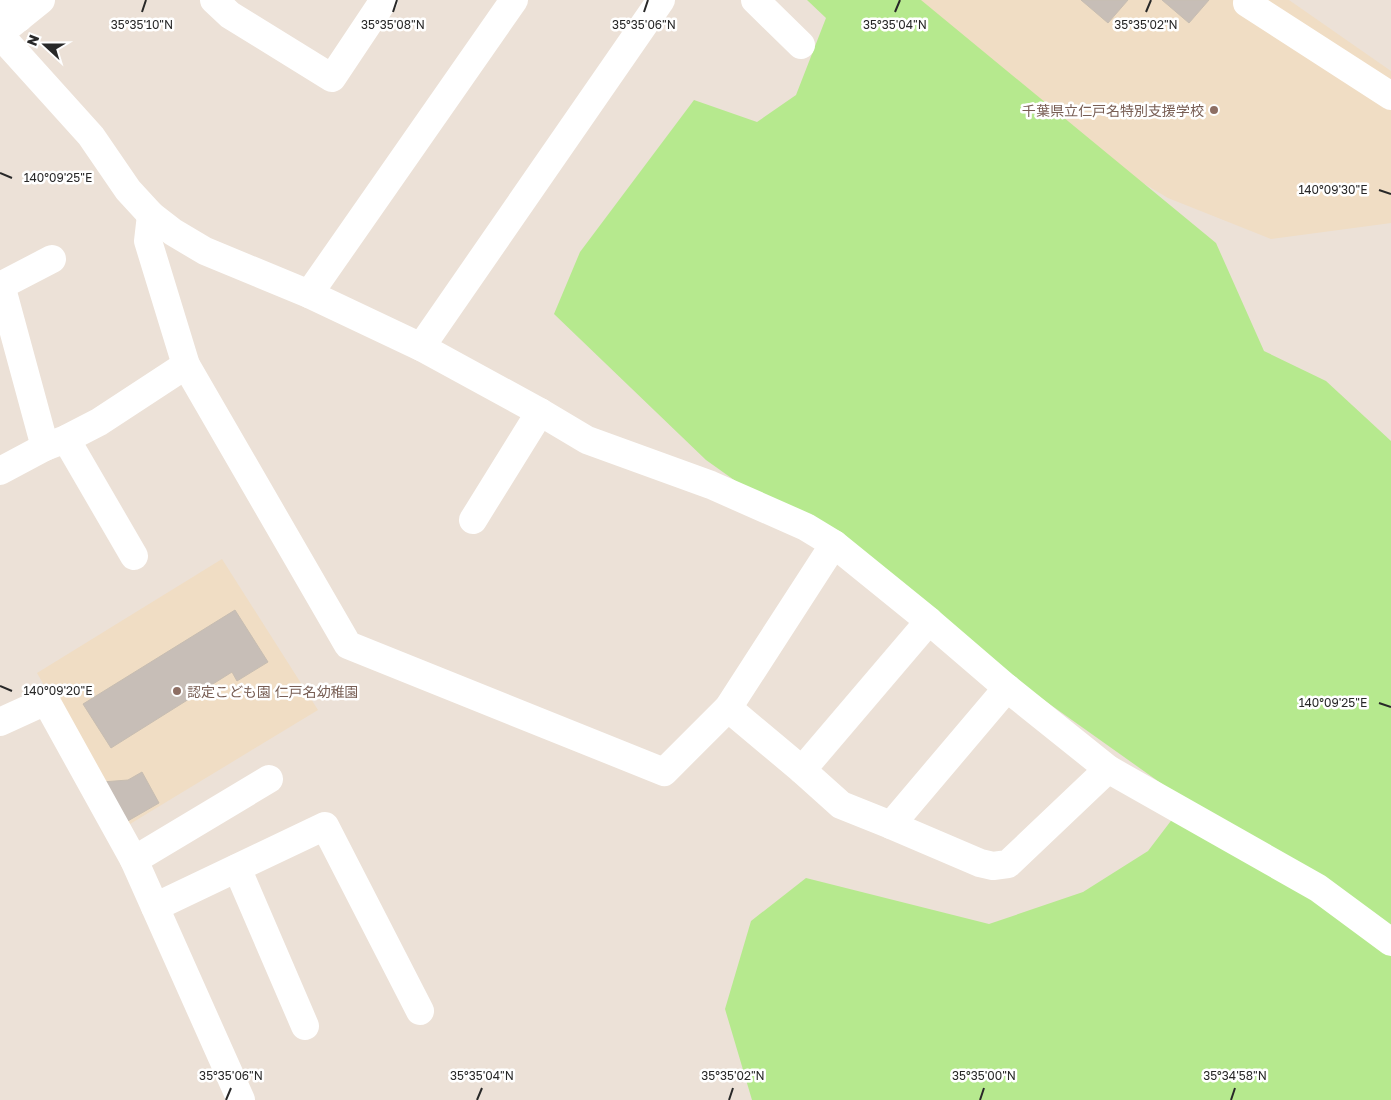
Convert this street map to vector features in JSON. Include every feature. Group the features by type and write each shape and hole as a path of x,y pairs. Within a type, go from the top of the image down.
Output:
{"street":[{"path":"41,0 5,21 91,136 128,190 151,215 173,232 205,250 309,294 421,347 588,440 711,485 806,527 834,544 1108,770 1318,888 1391,942"},
{"path":"228,5 332,78 384,0"},
{"path":"309,294 514,0"},
{"path":"421,347 661,0"},
{"path":"755,0 801,45"},
{"path":"1247,3 1391,96"},
{"path":"151,215 148,241 186,365 348,645 664,772 728,708 834,544"},
{"path":"52,258 0,286 56,443 134,556"},
{"path":"0,471 99,422 186,365"},
{"path":"473,520 540,412"},
{"path":"802,770 929,621"},
{"path":"891,825 1007,688"},
{"path":"0,722 46,701 134,860 241,1100"},
{"path":"728,708 841,805 980,864 993,866 1008,864 1108,770"},
{"path":"134,860 269,779"},
{"path":"155,906 325,826 420,1011"},
{"path":"237,868 305,1026"}],"shaded area":[{"name":"千葉県立仁戸名特別支援学校","path":"907,0 1289,0 1391,71 1391,223 1271,239 1168,198 1084,148"},
{"name":"認定こども園 仁戸名幼稚園","path":"222,559 318,710 125,827 37,673"}],"green space":[{"path":"807,0 921,0 1216,243 1264,351 1326,381 1391,441 1391,1100 752,1100 725,1009 751,921 806,878 989,924 1083,892 1148,851 1186,801 706,460 554,314 580,252 694,100 757,122 796,95 826,18"}],"building":[{"path":"1081,0 1128,0 1108,23"},
{"path":"1162,0 1209,0 1189,23"},
{"path":"235,610 268,662 237,681 232,672 111,748 83,704"},
{"path":"142,772 159,803 126,822 102,782 128,780"}],"place":[{"name":"千葉県立仁戸名特別支援学校","path":"1214,110"},
{"name":"認定こども園 仁戸名幼稚園","path":"177,691"}]}
